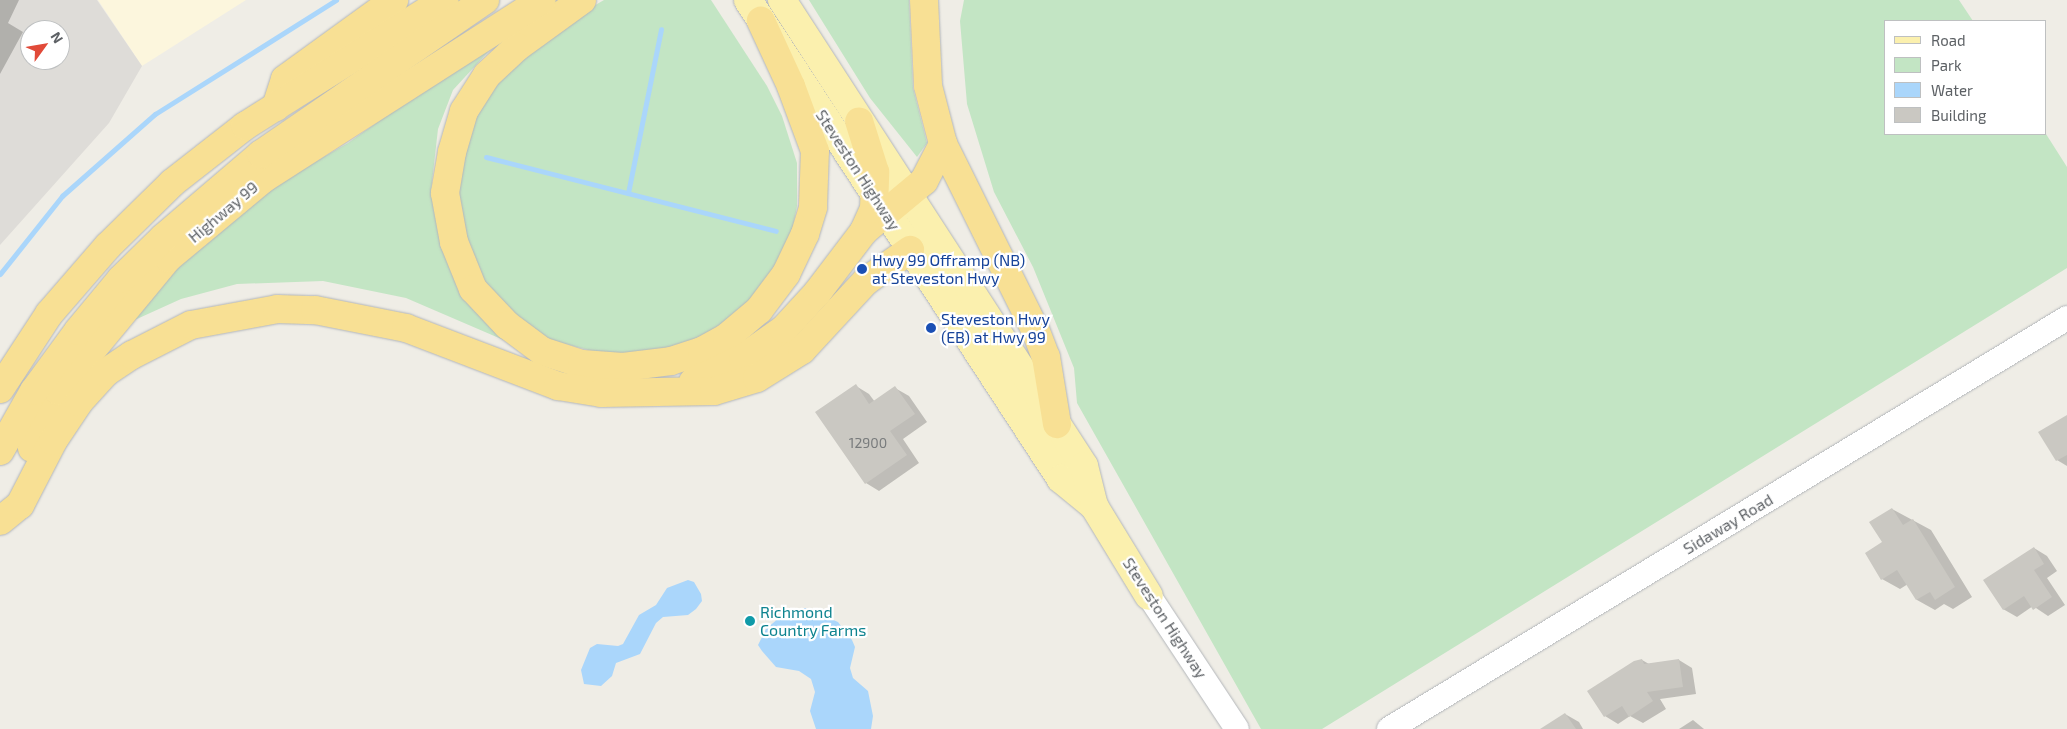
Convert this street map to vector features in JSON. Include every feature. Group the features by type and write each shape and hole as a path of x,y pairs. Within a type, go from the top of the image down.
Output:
{"highway":[{"path":"276,107 284,79 394,0"},
{"path":"0,389 49,314 108,246 172,183 276,107 444,0"},
{"path":"0,451 34,391 78,331 121,280 163,238 261,154 485,0"},
{"path":"428,40 498,0"},
{"name":"Highway 99","path":"0,519 58,391 168,258 264,179 542,0"},
{"path":"582,0 518,47 487,75 464,111 452,152 445,193 454,242 473,288 507,324 542,351 582,364 623,367 671,361 702,351 727,337 759,310 786,274 805,234 813,207 815,151 792,86 754,10"},
{"path":"924,0 928,86 943,144 1016,286 1039,339 1046,357 1057,424"},
{"path":"860,121 875,172 881,206"},
{"path":"666,391 709,377 743,358 784,329 817,293 881,206 909,195 928,174 943,144"},
{"path":"0,519 20,505 53,441 78,402 105,373 132,354 191,325 235,315 277,309 353,315 406,328 558,386 601,393 714,391 757,378 802,350 866,281 910,250"}],"main road":[{"name":"Steveston Highway","path":"782,0 1084,466 1094,506 1149,596"},
{"name":"Steveston Highway","path":"754,10 1061,479 1094,506"}],"street":[{"name":"Sidaway Road","path":"1389,729 2067,318"},
{"name":"Steveston Highway","path":"1149,596 1237,729"}],"shaded area":[{"path":"0,0 97,0 142,66 109,123 0,245"},
{"path":"98,0 246,0 142,66"}],"green space":[{"path":"604,0 711,0 767,86 782,116 797,163 797,206 789,248 762,296 689,347 637,355 596,352 554,341 534,332 491,292 471,259 456,203 476,103 532,42"},
{"path":"809,0 909,0 913,88 927,143 917,157 870,98"},
{"path":"964,0 1959,0 1972,20 1884,20 1884,135 2047,135 2067,167 2067,268 1322,729 1261,729 1077,403 1074,368 1033,267 994,192 967,104 960,21"},
{"path":"510,28 453,90 438,129 431,191 444,252 520,347 406,298 323,281 237,284 181,299 128,323 177,268 257,195 348,143"}],"water":[{"path":"688,580 694,582 701,594 702,601 696,609 688,615 663,617 656,623 640,654 616,663 612,676 601,686 584,684 581,670 590,648 597,644 618,646 623,644 639,615 656,605 667,588"},
{"path":"805,608 838,622 852,640 855,647 850,668 853,678 868,691 873,716 871,729 816,729 810,711 815,692 811,679 799,671 776,667 758,645 766,629 786,612"}],"building":[{"path":"856,384 869,404 895,386 915,414 890,431 907,455 865,484 815,412"},
{"path":"2067,415 2067,455 2056,461 2038,432"},
{"path":"1892,508 1903,525 1913,519 1955,587 1935,600 1930,592 1916,600 1897,570 1881,580 1865,553 1882,542 1869,522"},
{"path":"2034,547 2044,564 2034,570 2052,597 2033,610 2024,596 2003,610 1983,580"},
{"path":"1642,659 1644,664 1679,659 1683,687 1647,692 1653,701 1629,717 1622,706 1604,717 1587,691 1634,661"},
{"path":"1565,713 1576,729 1540,729"}],"waterway":[{"path":"0,274 62,196 155,114 336,0"},
{"path":"628,193 661,29"},
{"path":"486,157 776,231"}],"place":[{"name":"Hwy 99 Offramp (NB) at Steveston Hwy","path":"862,269"},
{"name":"Steveston Hwy (EB) at Hwy 99","path":"931,328"},
{"name":"Richmond Country Farms","path":"750,621"}]}
